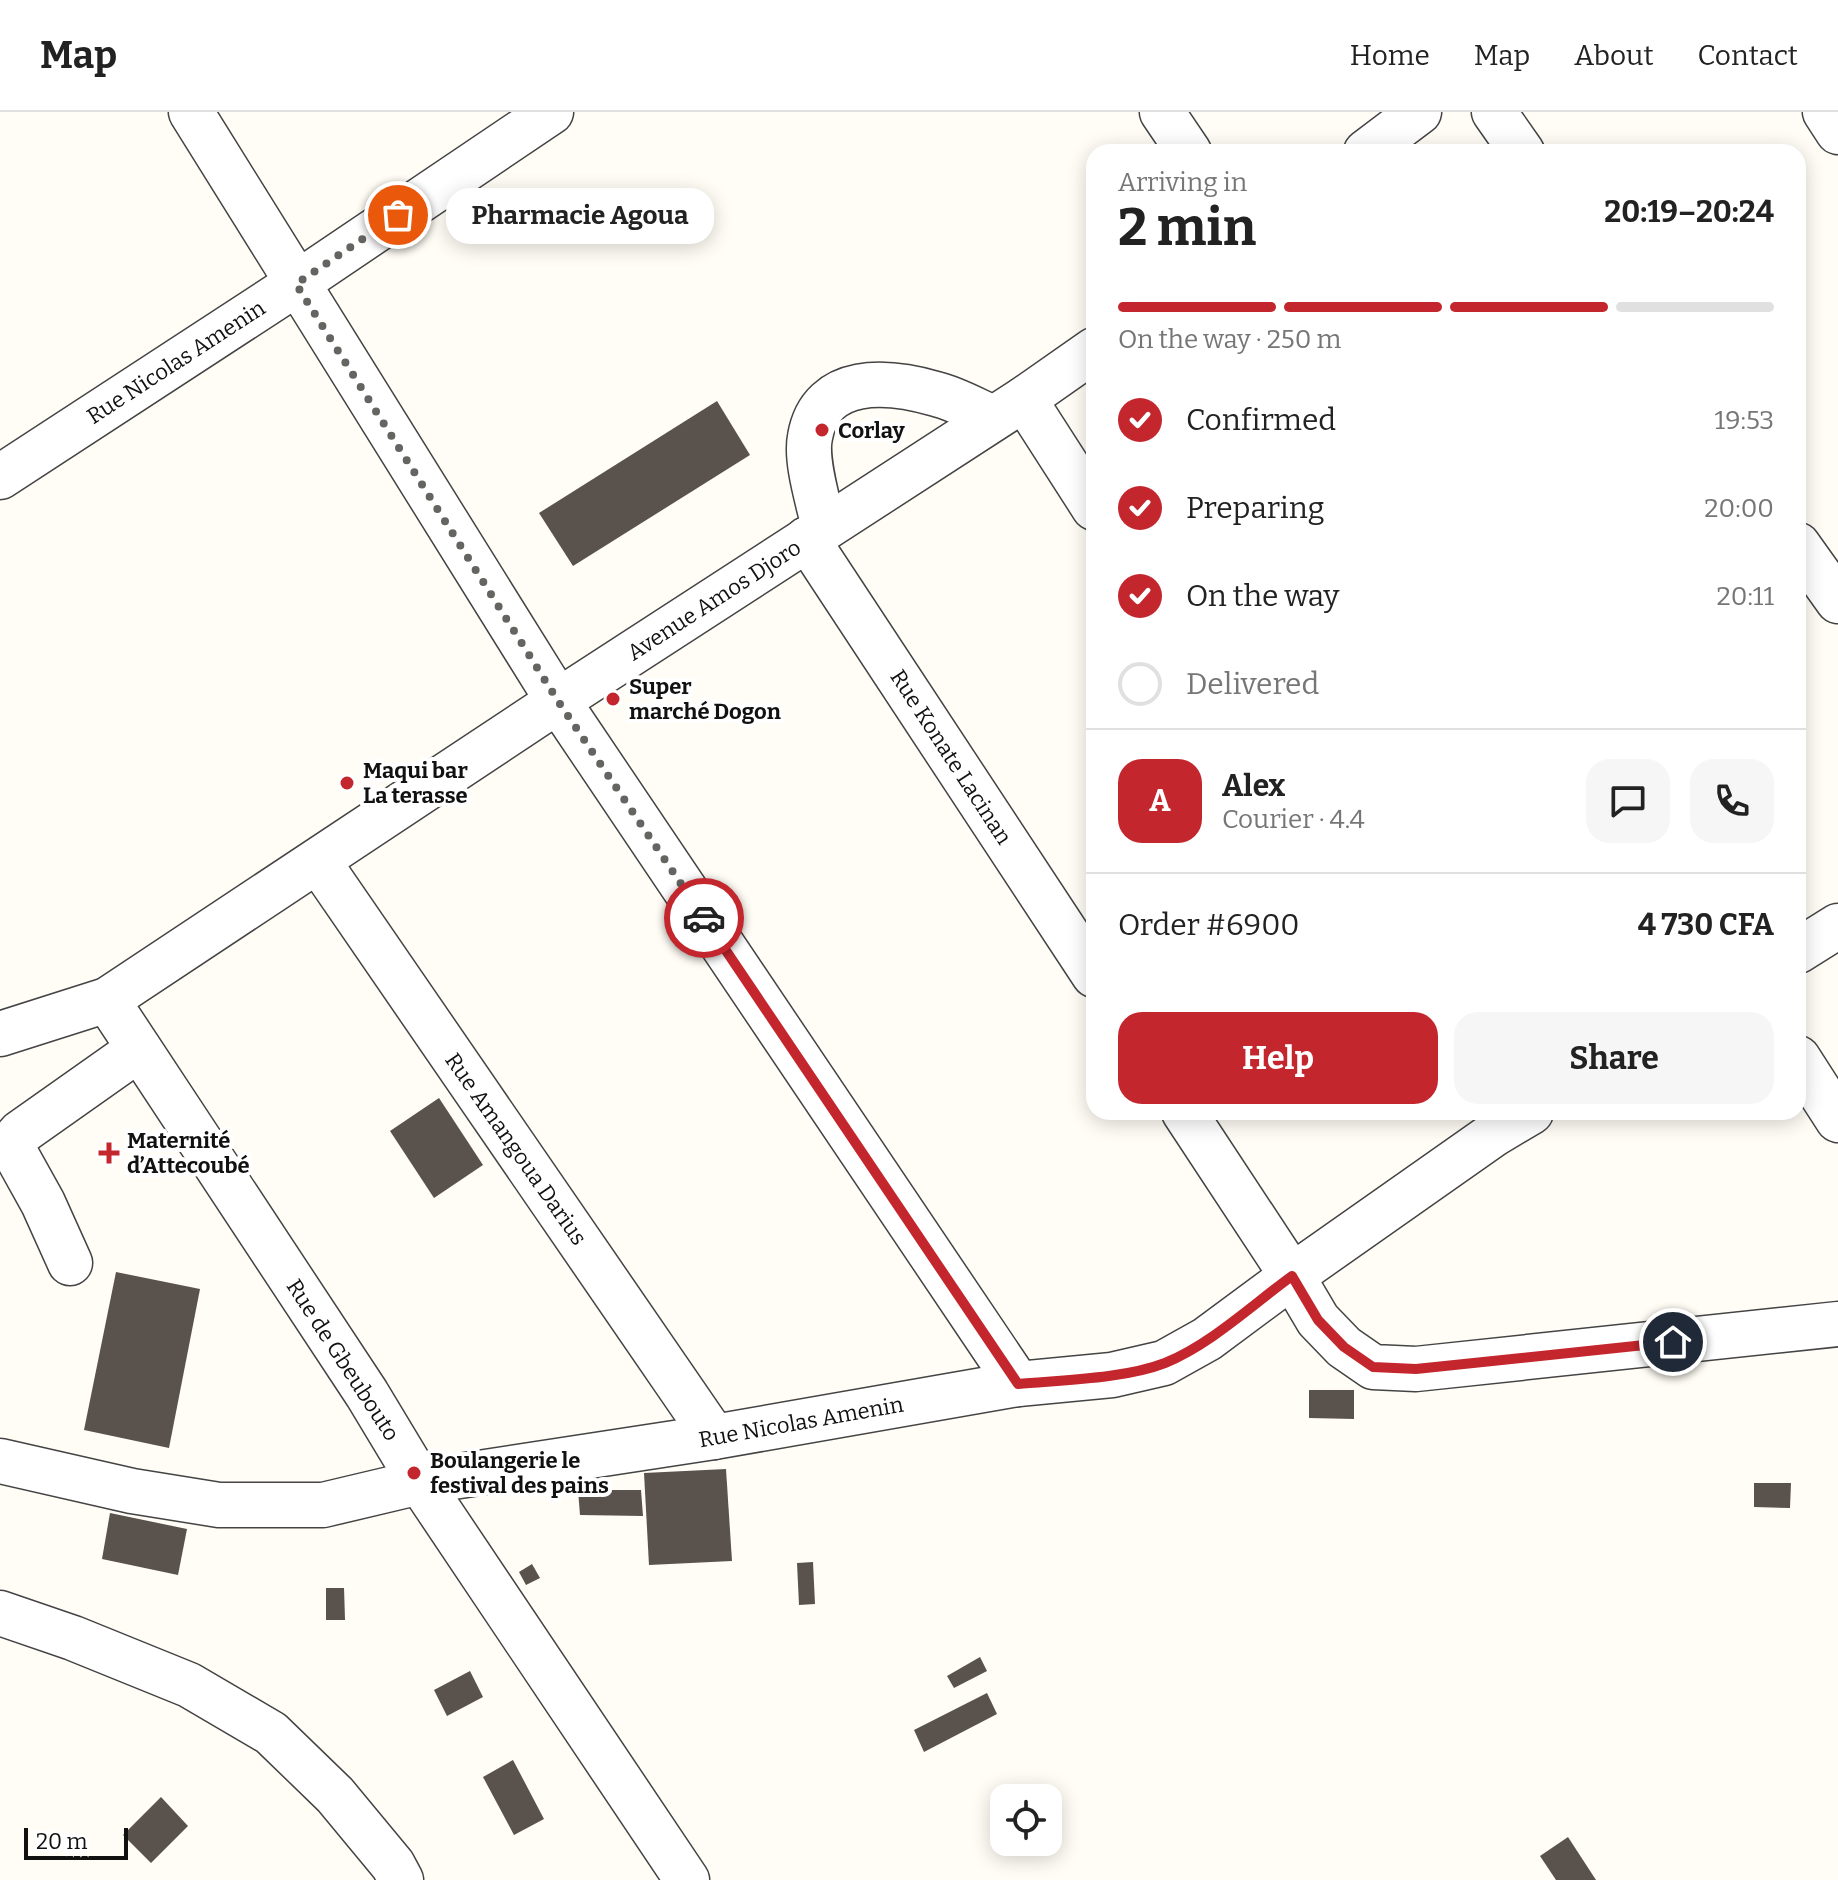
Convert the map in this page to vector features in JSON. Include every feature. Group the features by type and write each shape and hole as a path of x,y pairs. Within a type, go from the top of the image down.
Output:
{"street":[{"path":"191,112 558,701 1018,1384"},
{"name":"Rue Nicolas Amenin","path":"0,477 296,284 551,112"},
{"path":"1162,112 1184,144"},
{"path":"1377,144 1419,112"},
{"path":"1494,112 1516,144"},
{"path":"1825,112 1838,132"},
{"name":"Avenue Amos Djoro","path":"0,1034 107,1000 1086,355"},
{"path":"815,534 809,439 819,408 846,388 871,384 1009,408 1086,499"},
{"name":"Rue Konate Lacinan","path":"815,534 1086,962"},
{"path":"1806,556 1838,601"},
{"name":"Rue Amangoua Darius","path":"318,861 714,1437"},
{"path":"1806,946 1838,926"},
{"name":"Rue de Gbeubouto","path":"107,1000 358,1381 420,1482 687,1880"},
{"path":"70,1263 12,1142 20,1133 139,1049"},
{"path":"1806,1070 1838,1120"},
{"path":"1189,1120 1318,1320 1344,1347 1373,1367 1416,1369 1838,1324"},
{"name":"Rue Nicolas Amenin","path":"0,1461 132,1491 219,1505 323,1505 420,1482 714,1437 1018,1384 1112,1375 1164,1363 1207,1339 1487,1123"},
{"path":"0,1613 73,1638 189,1685 271,1733 335,1795 393,1865 401,1880"}],"building":[{"path":"717,401 750,455 573,566 539,513"},
{"path":"439,1098 483,1165 434,1198 390,1131"},
{"path":"116,1272 200,1289 169,1448 84,1430"},
{"path":"1309,1390 1354,1390 1354,1419 1309,1418"},
{"path":"726,1469 732,1561 649,1565 644,1473"},
{"path":"1754,1483 1791,1483 1790,1508 1754,1507"},
{"path":"578,1490 641,1490 643,1516 580,1515"},
{"path":"110,1513 187,1529 178,1575 102,1559"},
{"path":"813,1562 815,1604 799,1605 797,1563"},
{"path":"532,1564 540,1578 526,1585 519,1572"},
{"path":"326,1588 344,1588 345,1620 326,1620"},
{"path":"980,1657 987,1671 954,1688 947,1676"},
{"path":"470,1671 483,1697 447,1716 434,1690"},
{"path":"987,1693 997,1714 924,1752 914,1730"},
{"path":"513,1760 544,1819 514,1835 483,1777"},
{"path":"161,1797 188,1826 151,1863 123,1835"},
{"path":"1568,1837 1596,1880 1556,1880 1540,1856"}],"way so far":[{"path":"398,215 296,284 558,701 704,918"}],"place":[{"name":"Pharmacie Agoua","path":"398,215"},
{"name":"Corlay","path":"822,430"},
{"name":"Super marché Dogon","path":"613,699"},
{"name":"Maqui bar La terasse","path":"347,783"},
{"name":"Maternité d’Attecoubé","path":"109,1153"},
{"name":"Boulangerie le festival des pains","path":"414,1473"}],"route":[{"path":"704,918 1018,1384 1112,1375 1164,1363 1207,1339 1292,1276 1318,1320 1344,1347 1373,1367 1416,1369 1673,1342"}]}
